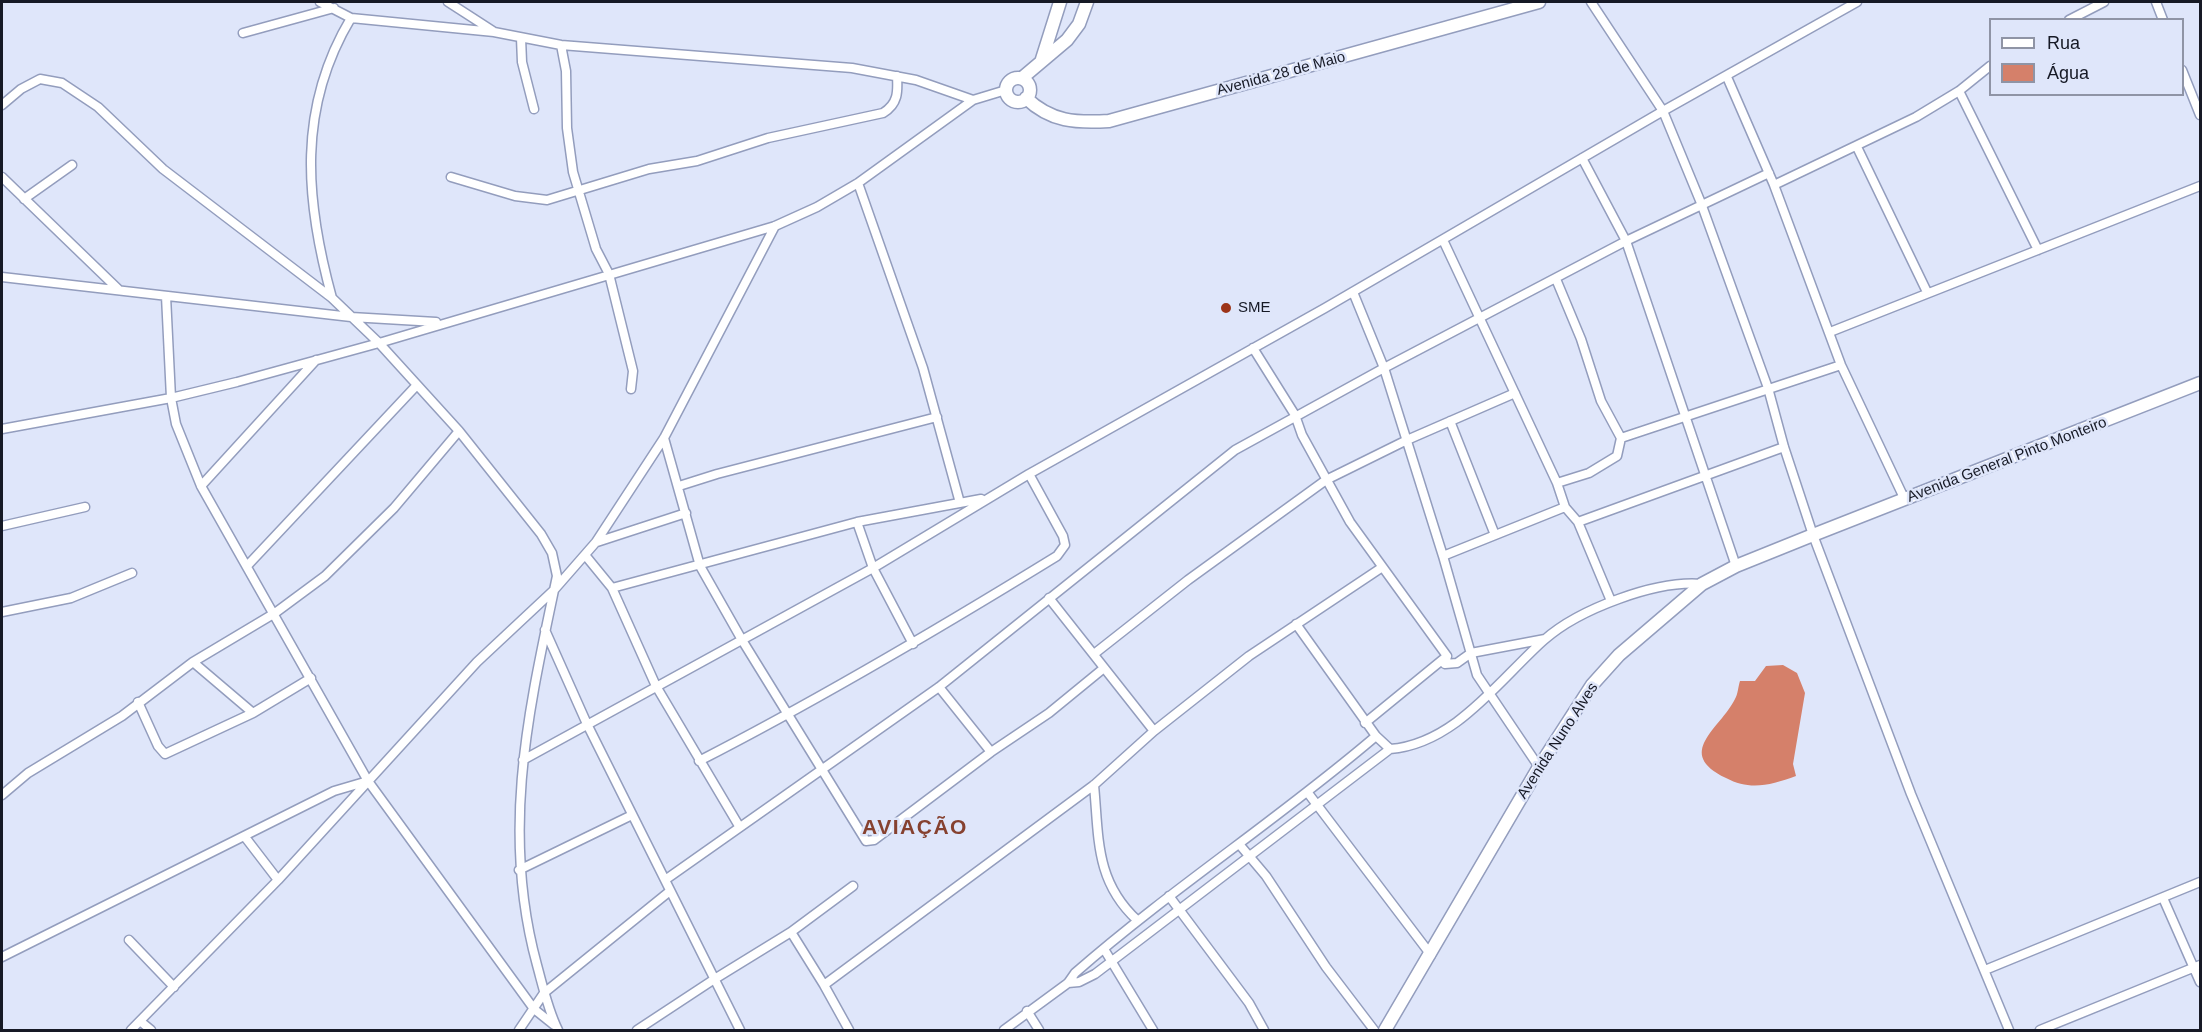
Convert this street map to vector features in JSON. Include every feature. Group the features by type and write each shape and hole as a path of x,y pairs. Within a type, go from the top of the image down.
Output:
{"street":[{"path":"320,2 351,18 494,32 561,45 811,63 897,76 946,89 974,100"},
{"path":"448,2 494,32"},
{"path":"1042,59 1060,2"},
{"path":"2,429 171,398 379,343 775,226 817,207 858,183 974,100 1006,90 1011,80 1022,78 1067,40 1079,24 1087,2"},
{"name":"Avenida 28 de Maio","path":"1026,98 1036,108 1061,121 1109,122 1539,2"},
{"path":"1591,2 1663,111 1701,203 1768,388 1784,447 1813,535 1911,794 2009,1030"},
{"path":"523,760 873,568 1029,474 1353,292 1663,111 1857,2"},
{"path":"2073,18 2104,2"},
{"path":"2156,2 2162,18"},
{"path":"243,33 334,8"},
{"path":"332,298 310,183 309,147 320,85 338,39 351,18"},
{"path":"521,38 522,62 534,109"},
{"path":"561,45 566,71 567,128 578,188 596,249 609,274 633,371 631,388"},
{"path":"1774,185 1917,117 1959,92 1989,67"},
{"path":"2184,73 2197,96 2200,115"},
{"path":"451,177 532,200 547,200 578,188 697,161 768,138 883,113 892,108 897,98 897,76"},
{"path":"1727,77 1774,185 1841,365 1905,500"},
{"path":"1006,90 1012,99 1022,101 1026,98 1029,85 1022,78"},
{"path":"2,105 21,89 40,79 62,83 98,107 163,169 332,298 351,316 379,343 459,432 541,534 556,564 554,590 544,629 523,760 518,849 519,870 531,944 544,993 557,1028"},
{"path":"1959,92 2038,250"},
{"path":"1857,147 1927,292"},
{"path":"1582,158 1626,241 1736,566"},
{"path":"24,199 72,165"},
{"path":"665,880 939,687 1235,450 1295,415 1481,316 1701,203 1769,173"},
{"path":"2,177 118,290"},
{"path":"858,183 923,368 960,503"},
{"path":"1830,332 2200,186"},
{"path":"131,1030 278,880 477,662 554,590 596,542 664,438 775,226"},
{"path":"1443,240 1481,316 1557,483 1565,507 1578,522 1611,601"},
{"path":"2,277 351,316 443,323"},
{"path":"1556,279 1581,339 1601,400 1621,438 1617,456 1610,462 1588,473 1557,483"},
{"path":"1353,292 1384,368 1443,556 1477,675 1539,767"},
{"path":"166,296 171,398 176,424 201,486 368,780 534,1009 557,1028"},
{"path":"1253,348 1295,415 1326,480 1381,568 1447,656"},
{"path":"201,486 317,359"},
{"path":"1621,438 1685,414 1841,365"},
{"name":"Avenida General Pinto Monteiro","path":"1813,535 2200,383"},
{"path":"247,566 416,386"},
{"path":"1094,654 1188,580 1326,480 1407,440 1515,393"},
{"path":"679,486 717,474 938,417"},
{"path":"1450,421 1496,535"},
{"path":"2,795 28,773 84,740 193,662 275,613 325,576 394,508 459,432"},
{"path":"664,438 700,566 742,640 824,770 862,837 871,841 991,752 1049,713 1104,668"},
{"path":"1578,522 1784,447"},
{"path":"699,761 789,715 913,644 1057,556 1065,545 1063,536 1029,474"},
{"path":"612,588 857,522 988,498"},
{"path":"2,526 85,507"},
{"path":"1443,556 1565,507"},
{"path":"596,542 686,513"},
{"path":"857,522 873,568 913,644"},
{"name":"Avenida Nuno Alves","path":"1385,1030 1539,767 1586,694 1606,670 1619,655 1702,584 1736,566 1813,535"},
{"path":"585,555 612,588 656,686 739,826"},
{"path":"824,985 1094,785 1154,731 1249,656 1381,568"},
{"path":"2,612 71,598 132,573"},
{"path":"1068,983 1079,982 1113,960 1389,749 1420,744 1442,731 1491,693 1545,639 1611,601 1676,584 1702,584"},
{"path":"1049,598 1154,731"},
{"path":"1296,624 1365,723 1389,749"},
{"path":"544,629 587,724 740,1030"},
{"path":"1447,656 1445,664 1450,664 1471,653 1545,639"},
{"path":"1365,723 1447,656"},
{"path":"193,662 253,713"},
{"path":"138,702 158,747 165,754 253,713 311,678"},
{"path":"939,687 991,752"},
{"path":"1004,1030 1068,983 1075,973 1137,920 1308,793 1376,736"},
{"path":"2,957 334,791 368,780"},
{"path":"1094,785 1104,872 1114,893 1137,920"},
{"path":"1308,793 1315,806 1431,955"},
{"path":"519,870 632,815"},
{"path":"245,837 278,880"},
{"path":"1239,844 1374,1030"},
{"path":"1985,970 2200,882"},
{"path":"637,1030 791,932 854,886"},
{"path":"519,1030 544,993 670,891"},
{"path":"1169,896 1249,1003 1264,1030"},
{"path":"2163,898 2197,966 2200,982"},
{"path":"791,932 849,1030"},
{"path":"129,940 174,987"},
{"path":"1104,949 1113,960 1153,1030"},
{"path":"2040,1030 2197,966"},
{"path":"1027,1011 1039,1030"},
{"path":"140,1021 151,1030"}],"water":[{"path":"1783,665 1797,673 1805,693 1793,764 1796,776 1761,785 1744,784 1726,778 1711,769 1703,759 1702,750 1705,740 1735,699 1740,681 1755,681 1766,666"}],"place":[{"name":"SME","path":"1226,308"}],"district":[{"name":"AVIAÇÃO","path":"915,828"}]}
